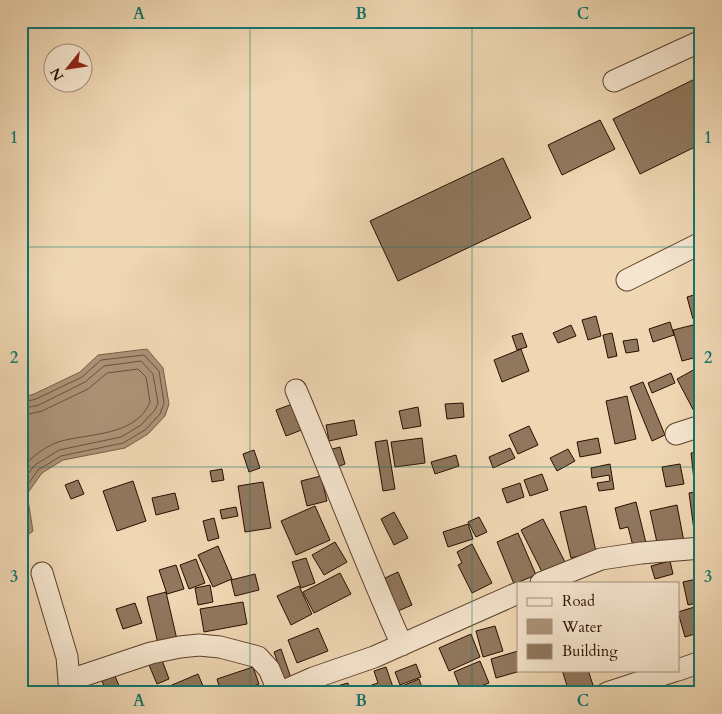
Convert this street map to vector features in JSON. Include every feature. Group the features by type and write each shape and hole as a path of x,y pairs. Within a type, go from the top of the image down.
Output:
{"street":[{"path":"614,81 701,41"},
{"path":"627,280 701,243"},
{"path":"296,390 402,645"},
{"path":"676,434 701,426"},
{"path":"545,582 600,560 641,553 701,548"},
{"path":"42,573 67,657 70,688"},
{"path":"70,688 80,676 151,653 199,645 220,647 258,657 269,669 278,693 313,678 374,657 517,593"},
{"path":"680,669 701,662"},
{"path":"607,693 672,672"}],"water":[{"path":"147,349 163,368 169,404 165,416 148,434 125,448 63,460 42,473 27,494 33,531 21,540 21,398 34,394 80,372 98,355"}],"building":[{"path":"701,76 701,144 640,174 613,119"},
{"path":"600,120 615,149 562,175 548,145"},
{"path":"503,158 531,218 398,281 370,221"},
{"path":"701,249 701,270 698,271 691,253"},
{"path":"701,293 701,317 693,319 687,297"},
{"path":"596,316 601,336 588,340 582,320"},
{"path":"670,322 674,335 653,342 649,329"},
{"path":"571,325 576,336 558,343 553,333"},
{"path":"693,325 701,356 682,361 673,330"},
{"path":"522,333 527,347 517,350 512,336"},
{"path":"612,333 617,356 608,358 603,335"},
{"path":"637,339 639,351 626,353 623,341"},
{"path":"521,349 529,371 502,382 494,360"},
{"path":"697,368 701,375 701,413 696,415 677,379"},
{"path":"671,373 675,383 652,393 648,383"},
{"path":"643,382 665,435 652,441 630,387"},
{"path":"627,396 636,439 615,444 606,401"},
{"path":"295,403 304,429 286,436 276,410"},
{"path":"463,403 464,417 447,419 445,404"},
{"path":"418,407 421,426 403,429 399,411"},
{"path":"354,420 357,435 329,441 326,425"},
{"path":"529,426 538,445 518,454 509,435"},
{"path":"422,438 425,463 395,467 391,442"},
{"path":"598,438 601,453 580,457 577,442"},
{"path":"387,440 395,489 383,491 375,442"},
{"path":"340,447 345,464 331,469 325,451"},
{"path":"510,448 515,458 493,468 489,457"},
{"path":"568,449 575,461 557,471 550,458"},
{"path":"254,450 260,468 249,472 243,454"},
{"path":"701,451 701,479 694,480 691,453"},
{"path":"456,455 459,466 435,474 431,462"},
{"path":"610,464 614,489 599,491 597,483 610,481 609,475 592,478 591,468"},
{"path":"680,464 684,484 666,487 662,467"},
{"path":"222,469 224,480 212,482 210,471"},
{"path":"542,474 548,490 530,496 524,480"},
{"path":"321,476 327,501 307,506 301,481"},
{"path":"78,480 84,494 71,499 65,485"},
{"path":"133,481 146,521 117,531 103,491"},
{"path":"263,482 271,528 245,532 238,486"},
{"path":"520,483 524,497 507,503 502,489"},
{"path":"701,491 701,544 696,545 689,493"},
{"path":"175,493 179,509 156,515 152,498"},
{"path":"636,502 646,543 633,546 628,527 620,529 615,508"},
{"path":"677,505 684,542 658,547 650,511"},
{"path":"315,506 330,540 296,555 281,521"},
{"path":"586,506 596,552 571,558 560,512"},
{"path":"236,507 238,516 222,519 220,510"},
{"path":"394,512 408,538 394,545 381,519"},
{"path":"479,517 487,532 476,537 468,522"},
{"path":"214,518 219,538 208,541 203,521"},
{"path":"543,519 565,562 543,574 521,530"},
{"path":"468,524 473,539 448,547 443,532"},
{"path":"518,533 536,575 514,584 497,542"},
{"path":"335,542 347,562 324,575 312,555"},
{"path":"472,544 492,583 472,593 458,565 462,563 457,552"},
{"path":"218,546 232,579 213,587 198,555"},
{"path":"306,558 315,583 301,588 292,562"},
{"path":"196,559 205,583 189,589 180,565"},
{"path":"670,561 673,574 655,579 651,566"},
{"path":"176,565 184,589 167,594 159,570"},
{"path":"398,572 412,605 398,611 385,578"},
{"path":"340,573 351,594 314,613 303,592"},
{"path":"255,574 259,590 235,596 231,580"},
{"path":"701,578 701,602 688,605 683,582"},
{"path":"210,585 213,602 198,605 195,588"},
{"path":"299,586 312,614 291,625 277,596"},
{"path":"166,592 178,644 159,648 147,597"},
{"path":"243,602 247,624 204,632 200,609"},
{"path":"135,603 142,623 123,629 116,609"},
{"path":"701,605 701,632 685,637 680,611"},
{"path":"495,626 503,651 483,657 476,631"},
{"path":"318,628 328,651 297,663 288,640"},
{"path":"471,634 480,657 449,671 439,648"},
{"path":"281,649 291,678 284,680 274,652"},
{"path":"517,651 517,672 496,678 491,659"},
{"path":"162,660 169,679 157,684 149,665"},
{"path":"480,661 489,683 462,693 454,672"},
{"path":"416,664 421,677 400,685 395,672"},
{"path":"253,667 259,684 234,693 221,693 217,679"},
{"path":"386,667 395,693 365,693 363,688 378,683 374,671"},
{"path":"563,672 589,672 593,685 569,692"},
{"path":"198,674 206,693 168,693 165,688"},
{"path":"115,676 122,693 102,693 106,691 102,681"},
{"path":"419,679 424,693 397,693 395,689"},
{"path":"348,683 350,693 339,693 337,686"},
{"path":"686,686 688,693 666,693 666,692"}]}
